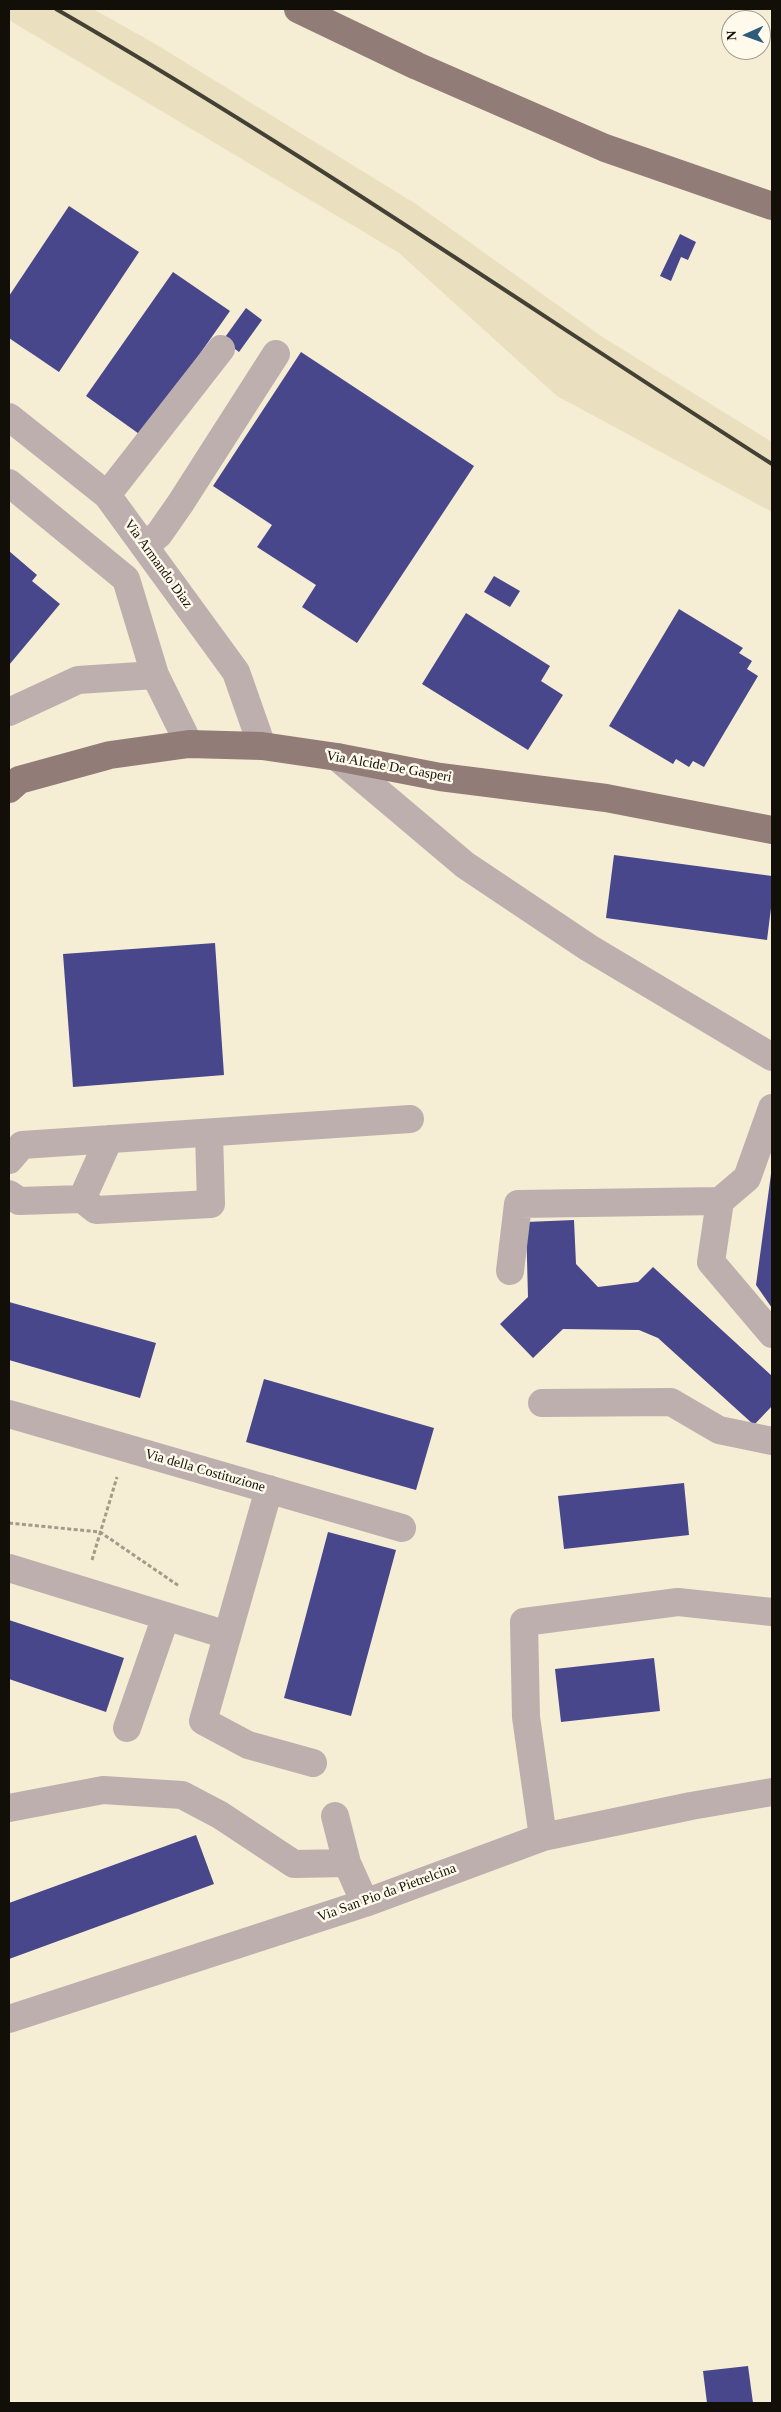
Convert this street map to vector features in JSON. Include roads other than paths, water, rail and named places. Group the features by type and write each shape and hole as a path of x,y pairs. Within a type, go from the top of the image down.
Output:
{"main road":[{"path":"298,9 417,66 605,148 772,206"},
{"name":"Via Alcide De Gasperi","path":"9,789 19,780 110,756 189,744 262,746 337,757 440,777 606,798 772,830"}],"street":[{"path":"107,494 221,349"},
{"path":"145,546 159,534 180,504 276,354"},
{"name":"Via Armando Diaz","path":"9,417 107,494 236,672 262,746"},
{"path":"9,483 126,579 155,675 189,744"},
{"path":"9,712 78,680 155,675"},
{"path":"337,757 465,865 589,948 772,1057"},
{"path":"510,1271 518,1204 720,1201 747,1178 772,1108"},
{"path":"9,1160 22,1145 410,1119"},
{"path":"9,1194 19,1201 82,1199 96,1210 210,1204 209,1133"},
{"path":"82,1199 109,1140"},
{"path":"720,1201 711,1262 772,1334"},
{"path":"542,1403 671,1402 720,1430 772,1441"},
{"name":"Via della Costituzione","path":"9,1414 402,1528"},
{"path":"269,1489 203,1720 248,1745 313,1763"},
{"path":"9,1568 227,1635"},
{"path":"543,1837 526,1717 524,1622 678,1602 772,1612"},
{"path":"126,1728 166,1616"},
{"path":"9,1808 103,1790 182,1795 220,1815 294,1864 347,1863"},
{"name":"Via San Pio da Pietrelcina","path":"9,2019 365,1902 543,1837 691,1806 772,1792"},
{"path":"335,1816 347,1863 365,1902"}],"railway":[{"path":"56,9 238,118 417,232 772,464"}]}
